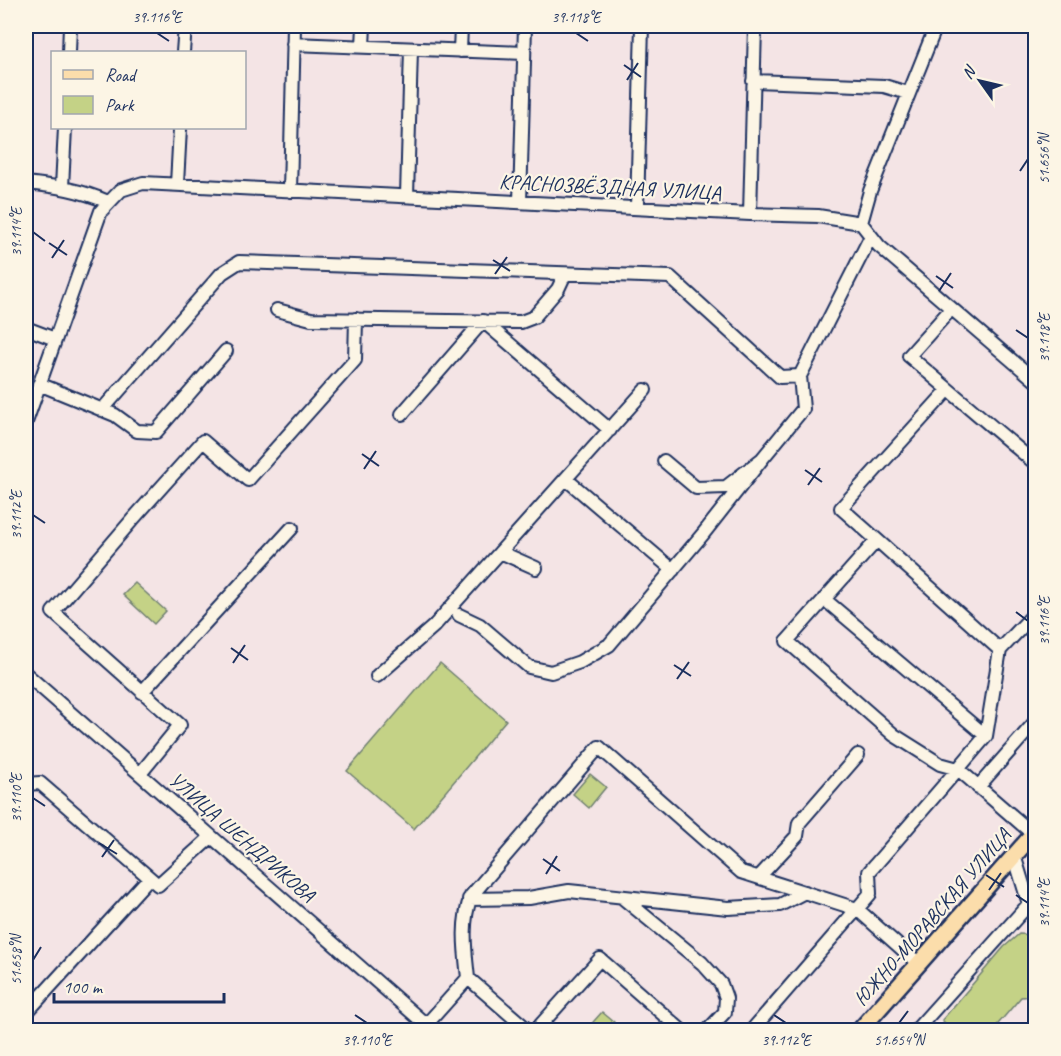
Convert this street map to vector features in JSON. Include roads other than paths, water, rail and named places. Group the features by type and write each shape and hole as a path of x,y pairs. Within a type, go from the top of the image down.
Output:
{"main road":[{"name":"ЮЖНО-МОРАВСКАЯ УЛИЦА","path":"860,1030 1034,833"}],"street":[{"path":"69,51 70,26"},
{"path":"183,51 185,26"},
{"path":"290,191 294,26"},
{"path":"363,46 364,26"},
{"path":"460,51 462,26"},
{"path":"520,202 525,26"},
{"path":"637,208 642,26"},
{"path":"750,214 755,26"},
{"path":"936,26 870,191 861,223 879,246 1035,381"},
{"path":"293,44 524,52"},
{"path":"407,196 411,49"},
{"path":"753,81 884,86 908,93"},
{"path":"62,187 65,129"},
{"path":"177,184 180,129"},
{"path":"26,183 62,187 91,194 108,202 101,211 26,422"},
{"name":"КРАСНОЗВЁЗДНАЯ УЛИЦА","path":"108,202 122,190 144,183 818,216 861,223"},
{"path":"459,615 480,625 529,667 551,672 580,662 609,645 673,570 803,409 800,376 871,236"},
{"path":"102,410 222,273 239,262 670,277 780,377 800,376"},
{"path":"277,310 311,319 521,322 534,317 558,289 566,274"},
{"path":"951,309 909,356 1035,464"},
{"path":"140,774 180,725 53,612 203,441 248,480 355,360 356,320"},
{"path":"402,414 483,321"},
{"path":"483,321 610,430"},
{"path":"26,328 55,339"},
{"path":"39,384 115,415 137,431 156,432 226,351"},
{"path":"377,676 434,626 645,390"},
{"path":"948,390 841,508 1000,650"},
{"path":"664,461 696,488 726,487 762,459"},
{"path":"566,479 673,570"},
{"path":"142,692 292,528"},
{"path":"877,540 787,641 894,735 940,764 958,769 1034,833"},
{"path":"500,552 536,568"},
{"path":"824,599 986,736"},
{"path":"752,1030 870,894 869,872 986,736 1000,650 1035,612"},
{"name":"УЛИЦА ШЕНДРИКОВА","path":"26,674 429,1028"},
{"path":"978,787 1035,721"},
{"path":"528,1030 468,978 464,943 465,913 469,899 599,747 741,872 857,909 920,964"},
{"path":"759,878 797,836 799,823 858,754"},
{"path":"26,784 40,783 158,885 211,837"},
{"path":"916,1030 1032,905 1014,855"},
{"path":"26,1013 149,878"},
{"path":"469,899 529,898 569,891 728,908 780,905 805,892"},
{"path":"622,898 702,963 721,984 726,998 725,1012 708,1030"},
{"path":"536,1030 600,959 681,1030"},
{"path":"429,1028 468,978"}]}
